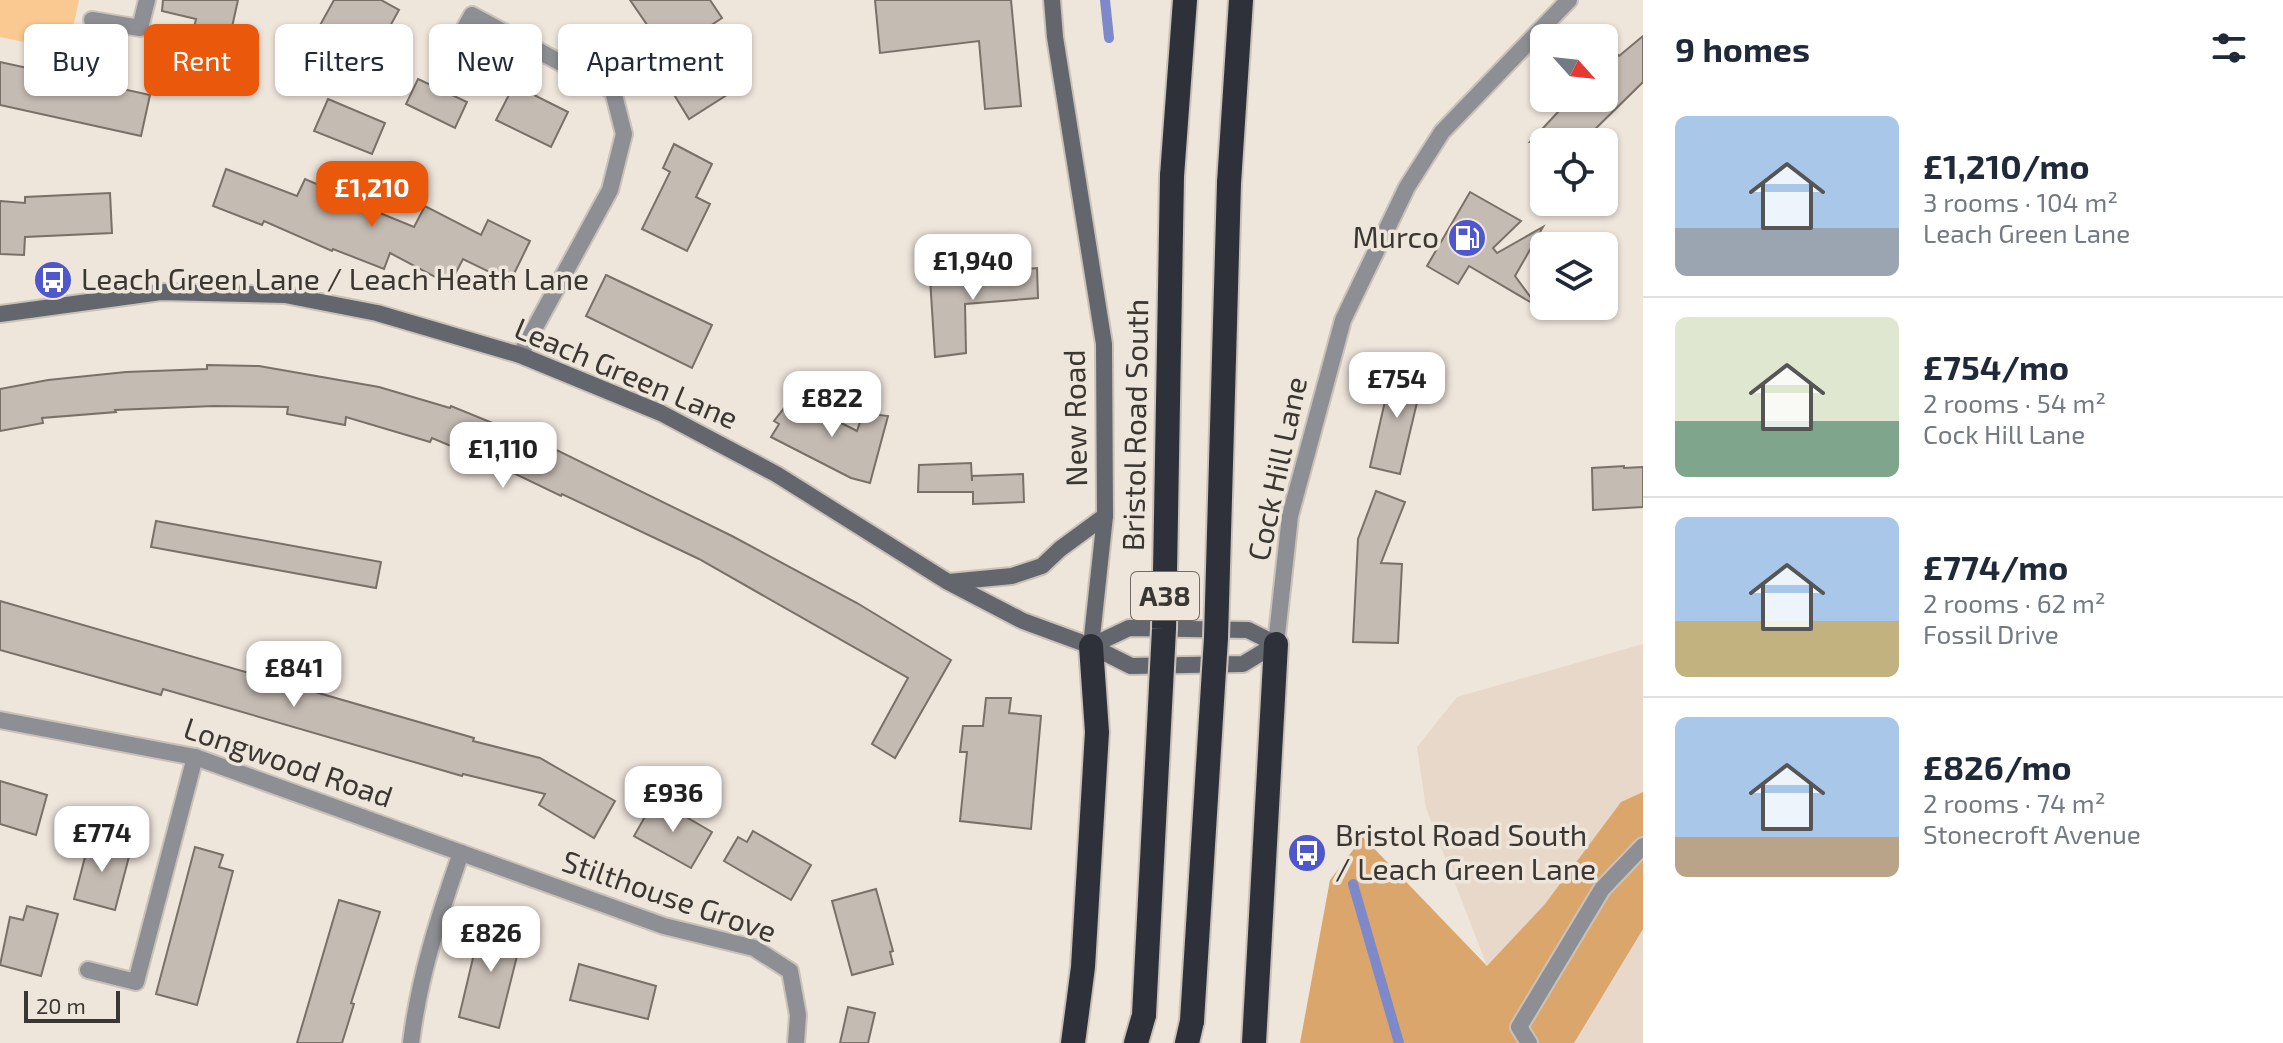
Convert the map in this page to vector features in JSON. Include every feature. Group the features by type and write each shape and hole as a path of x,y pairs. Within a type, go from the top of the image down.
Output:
{"highway":[{"name":"Bristol Road South","path":"1136,1043 1144,1015 1164,629 1172,176 1185,0"},
{"name":"A38","path":"1190,1032 1216,638 1229,183 1241,0"},
{"path":"1254,1043 1276,644"},
{"path":"1073,1043 1083,967 1097,732 1091,646"}],"street":[{"path":"92,20 140,28 147,0"},
{"name":"New Road","path":"1052,0 1055,37 1104,344 1105,516 1091,646"},
{"name":"Cock Hill Lane","path":"1276,644 1290,516 1343,320 1407,187 1442,132 1569,0"},
{"path":"467,24 472,15 489,24"},
{"path":"520,355 610,190 624,134 613,91 542,53"},
{"name":"Leach Green Lane","path":"0,314 161,292 285,295 377,313 520,355 661,413 763,467 948,582 1023,621 1091,646 1131,666 1243,664 1276,644"},
{"path":"948,582 1012,576 1042,566 1105,516"},
{"path":"1091,646 1129,628 1248,630 1276,644"},
{"name":"Longwood Road","path":"0,720 195,757 461,853"},
{"path":"88,970 136,982 195,757"},
{"path":"1529,1043 1519,1027 1602,889 1643,846"},
{"path":"411,1043 416,996 461,853"},
{"name":"Stilthouse Grove","path":"461,853 664,926 754,948 790,971 798,1015 796,1043"}],"shaded area":[{"path":"0,0 79,0 74,24 24,24 24,42 0,37"},
{"path":"1643,644 1643,1043 1510,1043 1487,966 1426,808 1417,747 1457,697"},
{"path":"1643,792 1643,929 1574,1043 1300,1043 1330,880 1363,837 1487,966 1545,904 1621,802"}],"building":[{"path":"163,0 238,0 233,24 195,24 196,19 162,11"},
{"path":"334,0 381,0 399,10 391,24 321,24"},
{"path":"630,0 710,0 722,18 713,24 646,24"},
{"path":"875,0 1011,0 1021,106 985,109 979,41 880,53"},
{"path":"1643,36 1643,82 1618,107 1618,55"},
{"path":"0,62 24,67 24,96 128,96 128,90 150,96 141,136 0,105"},
{"path":"418,79 429,84 429,96 454,96 467,102 455,128 406,104 413,96"},
{"path":"508,96 536,96 568,112 551,147 496,120"},
{"path":"675,96 725,96 689,119"},
{"path":"328,99 385,123 372,154 314,131"},
{"path":"1558,112 1612,112 1596,128 1543,128"},
{"path":"674,144 712,164 696,197 710,204 687,251 642,229 670,172 663,168"},
{"path":"226,169 297,196 305,179 414,227 425,206 481,235 488,220 530,241 510,282 463,259 452,280 439,274 437,278 390,253 384,269 332,251 264,221 262,225 213,206"},
{"name":"Murco","path":"1470,192 1521,221 1493,248 1497,253 1530,234 1530,250 1515,276 1530,296 1530,302 1469,266 1458,284 1427,266"},
{"path":"110,193 112,233 25,237 24,255 0,254 0,201 25,203 25,197"},
{"path":"1037,268 1038,298 965,304 966,353 935,357 930,278"},
{"path":"606,275 712,325 692,368 586,316"},
{"path":"207,365 259,366 379,387 451,406 522,433 732,536 857,603 951,660 895,758 872,744 908,678 699,559 562,494 432,438 430,442 346,417 345,425 287,414 288,407 115,410 42,418 43,423 0,431 0,389 48,380 126,372 207,369"},
{"path":"1393,366 1424,373 1400,474 1370,467"},
{"path":"792,398 857,431 863,413 888,416 870,483 851,478 771,437 779,424 774,421"},
{"path":"971,463 972,481 972,476 1023,474 1024,502 973,504 973,492 918,492 919,465"},
{"path":"1643,467 1643,507 1593,510 1592,468"},
{"path":"1376,491 1405,502 1381,563 1402,564 1398,643 1353,642 1358,539"},
{"path":"156,521 381,562 376,588 151,547"},
{"path":"0,601 540,758 615,801 594,838 539,805 545,794 462,776 163,689 161,695 0,650"},
{"path":"986,698 1011,698 1009,713 1041,716 1031,829 960,821 967,752 960,752 963,726 983,726"},
{"path":"0,781 47,795 36,835 0,824"},
{"path":"655,799 712,832 691,868 634,836"},
{"path":"753,831 811,865 791,900 724,861 738,837 747,842"},
{"path":"90,838 131,849 115,910 74,899"},
{"path":"195,847 223,855 219,867 233,871 197,1005 156,994"},
{"path":"876,889 893,951 890,952 893,964 852,975 832,901"},
{"path":"339,900 380,912 351,1003 354,1004 342,1043 297,1043"},
{"path":"27,906 58,914 41,976 0,965 10,917 23,920"},
{"path":"482,920 523,932 499,1028 459,1017"},
{"path":"579,964 656,986 648,1019 570,1000"},
{"path":"848,1007 875,1013 868,1043 840,1043"}],"waterway":[{"path":"1105,0 1109,38"},
{"path":"1353,884 1399,1043"}],"place":[{"name":"Murco","path":"1467,238"},
{"name":"Leach Green Lane / Leach Heath Lane","path":"53,280"},
{"name":"Bristol Road South / Leach Green Lane","path":"1307,853"}]}
